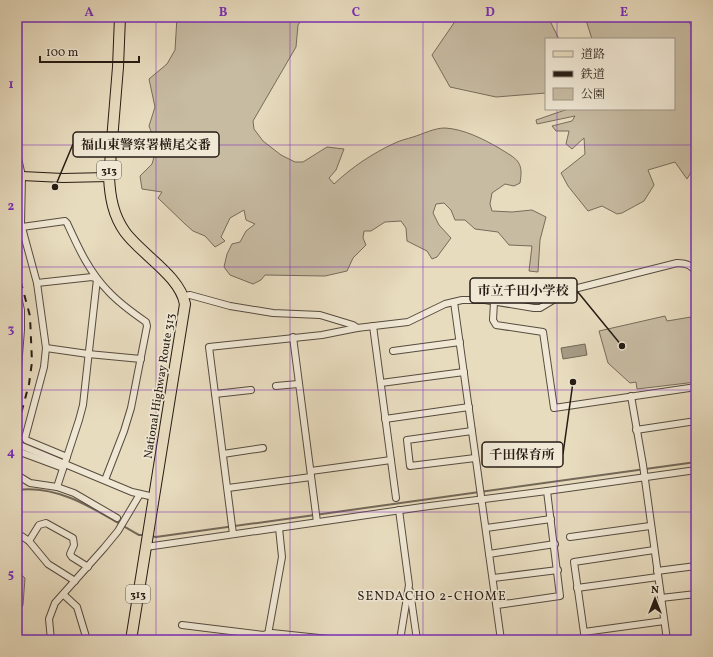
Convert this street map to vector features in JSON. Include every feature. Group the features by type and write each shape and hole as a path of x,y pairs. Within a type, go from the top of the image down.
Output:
{"highway":[{"name":"313","path":"120,17 118,67 109,177 113,208 119,222 135,243 174,281 183,296"},
{"name":"National Highway Route 313","path":"131,640 184,311 183,296"}],"main road":[{"path":"22,176 63,178 109,177"}],"street":[{"path":"17,154 22,176 22,227 37,283 46,348 44,367 25,438 26,440 67,456"},
{"path":"22,227 65,221 68,223 78,245 97,279 108,292 146,322 147,326 131,408 124,431 105,480"},
{"path":"233,532 209,347 322,335 357,328 408,322 445,304 462,300 485,300 540,308 570,290 677,263 685,263 694,269 696,273"},
{"path":"37,283 92,277 97,279"},
{"path":"57,487 79,420 82,405 97,279"},
{"path":"17,294 21,310 22,330 18,345 17,380"},
{"path":"183,296 190,295 230,306 273,313 320,315 353,325 357,328"},
{"path":"454,302 501,640"},
{"path":"494,302 493,320 496,325 543,332 554,408 696,388"},
{"path":"373,326 396,498"},
{"path":"293,337 298,384 317,517"},
{"path":"393,351 460,342"},
{"path":"46,348 140,359"},
{"path":"381,384 464,372"},
{"path":"276,386 298,384"},
{"path":"215,394 251,390"},
{"path":"631,396 643,466 650,526 667,640"},
{"path":"385,419 469,407"},
{"path":"636,430 696,421"},
{"path":"472,431 406,440 410,466 475,458"},
{"path":"17,444 64,466"},
{"path":"223,454 262,448"},
{"path":"17,455 20,452 105,480 140,494 154,497"},
{"path":"228,488 391,460"},
{"path":"147,539 279,528 317,517 399,510 481,495 547,491 644,476 696,470"},
{"path":"17,475 30,483 57,487 74,493 117,518"},
{"path":"497,605 560,597 555,544 547,491"},
{"path":"52,640 49,620 55,603 118,531 140,494"},
{"path":"399,510 417,640"},
{"path":"486,528 551,519"},
{"path":"29,541 39,525 46,523 73,538 74,545 70,554 88,567"},
{"path":"570,537 650,526"},
{"path":"268,637 282,557 279,528"},
{"path":"17,533 29,541 48,564 75,581"},
{"path":"490,554 555,544"},
{"path":"585,640 574,562 654,550"},
{"path":"577,588 696,566"},
{"path":"493,578 558,570"},
{"path":"400,640 409,585"},
{"path":"64,594 77,607 87,640"},
{"path":"661,598 696,594"},
{"path":"584,632 664,621"},
{"path":"182,625 263,635 268,637 338,640"}],"green space":[{"path":"177,17 303,17 298,25 296,47 253,121 254,129 263,141 281,155 295,162 303,162 327,147 344,149 336,170 329,178 334,184 355,166 387,147 400,141 441,128 459,130 473,135 510,155 520,165 520,183 514,186 505,184 492,193 490,204 492,211 512,212 532,210 546,217 540,240 538,272 529,271 532,246 509,245 498,232 475,229 465,220 455,220 451,210 444,203 436,204 433,213 439,225 451,238 437,257 432,259 427,251 407,241 406,228 401,221 385,222 371,231 364,231 363,238 366,245 353,258 347,271 325,276 265,275 261,280 253,284 230,275 224,267 227,254 232,244 240,242 246,231 255,224 246,220 244,210 230,218 221,237 225,241 215,247 205,236 193,231 158,198 162,192 142,189 140,176 152,164 157,147 149,126 155,107 149,79 167,64 175,50"},
{"path":"458,17 548,17 558,38 545,38 545,93 496,97 450,87 432,55"},
{"path":"585,17 685,17 696,32 696,164 687,179 675,162 648,170 654,185 644,201 622,213 617,214 602,206 588,211 568,186 561,173 585,154 584,138 572,149 566,144 569,131 556,131 552,126 572,121 575,116 537,124 536,120 565,110 675,110 675,38 592,38"},
{"path":"665,316 667,321 691,317 696,354 696,382 637,389 636,382 630,383 608,363 599,331"},
{"path":"17,571 25,578 23,605 17,616"}],"shaded area":[{"path":"585,344 587,355 563,359 561,348"}],"waterway":[{"path":"150,536 156,537 696,462"},
{"path":"17,490 34,489 65,496 81,502 139,535 144,535"}],"railway":[{"path":"17,268 30,316 32,362 29,384 17,429"}],"place":[{"name":"福山東警察署横尾交番","path":"55,187"},
{"name":"市立千田小学校","path":"622,346"},
{"name":"千田保育所","path":"573,382"}],"district":[{"name":"SENDACHO 2-CHOME","path":"432,595"}]}
